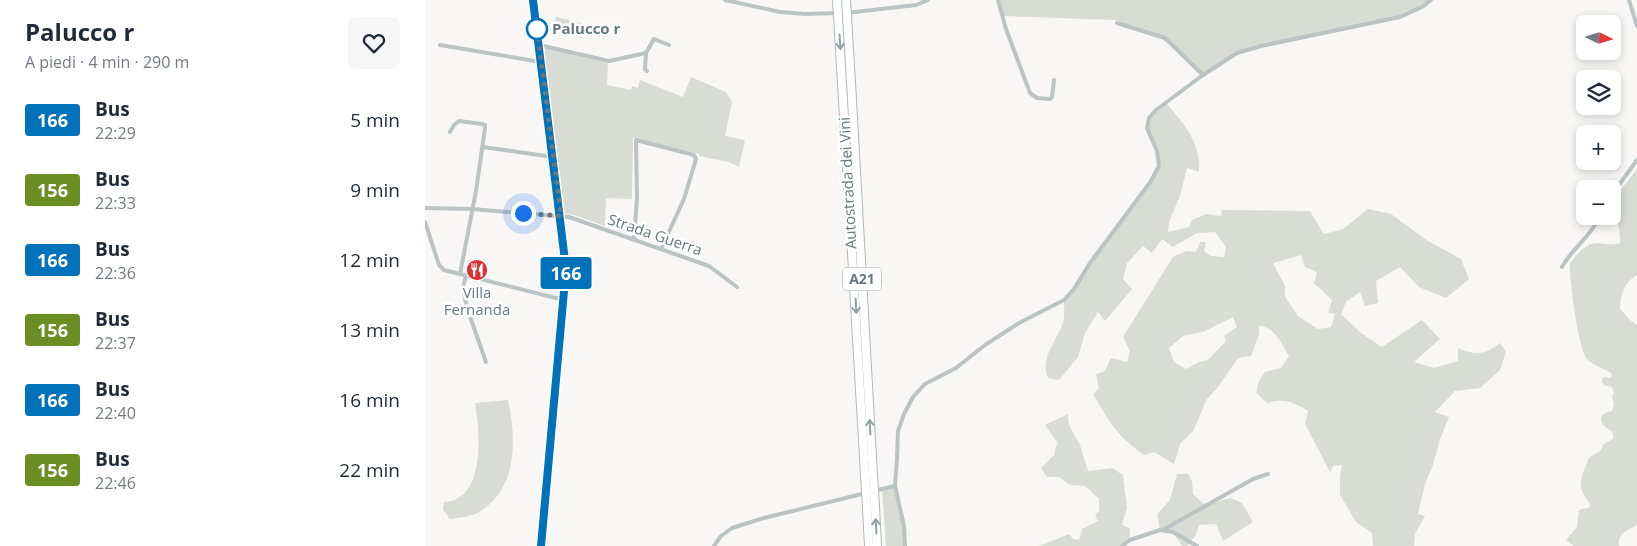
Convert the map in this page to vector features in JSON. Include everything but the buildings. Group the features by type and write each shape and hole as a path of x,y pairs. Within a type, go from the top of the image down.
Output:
{"highway":[{"name":"Autostrada dei Vini","path":"837,0 847,83"},
{"name":"Autostrada dei Vini","path":"846,0 847,83 869,475 871,508 877,546"},
{"name":"Autostrada dei Vini","path":"869,546 871,508"}],"main road":[{"path":"533,0 566,269 541,546"}],"street":[{"path":"725,0 780,12 805,14 862,12 916,5 928,0"},
{"path":"998,0 1006,29 1030,93 1037,98 1050,99 1053,97 1053,80"},
{"path":"905,546 904,526 895,486 898,431 913,397 925,384 956,368 985,345 1019,323 1064,300 1074,289 1090,263 1151,181 1159,166 1157,151 1147,128 1149,118 1156,110 1203,75 1237,53 1261,46 1400,17 1422,7 1431,0"},
{"path":"1629,0 1637,26"},
{"path":"1117,23 1165,38 1203,75"},
{"path":"647,71 645,69 646,53 653,39 669,45"},
{"path":"440,45 541,62"},
{"path":"539,45 609,61 646,53"},
{"path":"450,132 459,121 485,125 483,147 460,274"},
{"path":"634,240 637,198 636,140 694,155 696,160 684,199 661,249"},
{"path":"483,147 553,157"},
{"path":"1621,182 1637,160"},
{"name":"Strada Guerra","path":"425,208 472,209 569,217 709,266 737,287"},
{"path":"425,222 439,265 443,270 564,300"},
{"path":"1562,267 1567,258 1595,225"},
{"path":"466,275 463,288 467,308 486,362"},
{"path":"1123,546 1129,540 1163,530 1253,479 1269,474"},
{"path":"714,546 721,536 732,528 837,499 895,486"},
{"path":"1163,530 1173,532 1197,546"}],"shaded area":[{"path":"999,0 1431,0 1400,17 1238,53 1203,75 1165,38 1114,20 1004,16"},
{"path":"556,17 585,24 582,38 553,31"},
{"path":"546,48 608,63 607,85 631,90 632,86 638,88 640,80 683,97 691,77 726,92 732,102 725,136 745,140 739,167 729,162 633,138 632,199 606,198 605,226 574,215 565,214 543,49"},
{"path":"1166,103 1190,134 1199,161 1199,172 1187,168 1180,196 1169,222 1168,232 1189,227 1192,220 1206,214 1221,216 1222,210 1310,211 1324,234 1343,229 1368,209 1391,214 1428,241 1461,259 1469,279 1446,298 1419,287 1400,267 1376,281 1378,303 1365,306 1360,292 1346,302 1341,314 1361,333 1382,347 1422,320 1440,339 1414,362 1434,368 1458,361 1458,348 1480,353 1500,343 1506,352 1500,370 1480,388 1455,391 1435,412 1449,417 1425,484 1418,514 1425,516 1415,534 1414,546 1373,546 1372,533 1356,522 1340,495 1342,465 1333,466 1330,472 1305,424 1308,411 1288,402 1267,403 1256,393 1259,381 1265,372 1281,368 1289,356 1277,336 1269,329 1259,326 1259,335 1251,356 1238,358 1218,387 1207,399 1193,431 1180,444 1174,464 1154,452 1144,455 1127,442 1104,413 1093,394 1099,388 1096,374 1105,371 1111,358 1127,362 1130,351 1123,337 1173,257 1186,251 1196,252 1200,242 1206,242 1204,251 1211,256 1224,257 1226,247 1215,232 1197,233 1173,247 1162,239 1152,253 1143,246 1127,263 1123,279 1132,289 1105,321 1098,312 1085,333 1078,357 1059,380 1048,378 1046,371 1047,357 1063,323 1064,300 1074,289 1090,263 1151,181 1159,166 1157,151 1147,128 1149,118","holes":["1301,255 1305,267 1317,272 1314,283 1332,300 1328,313 1335,314 1331,327 1318,329 1298,316 1285,297 1285,286 1273,263","1233,317 1237,327 1224,336 1226,341 1208,360 1199,362 1186,369 1174,362 1169,348 1183,336 1203,332"]},
{"path":"1637,169 1637,275 1632,278 1624,290 1620,309 1637,325 1637,525 1621,535 1619,546 1574,546 1566,540 1577,527 1579,511 1589,508 1590,505 1581,487 1581,480 1588,460 1600,451 1604,444 1614,438 1612,431 1604,426 1601,420 1603,414 1612,411 1614,403 1612,396 1614,394 1612,387 1604,385 1602,382 1604,377 1611,378 1612,374 1589,361 1583,351 1575,312 1570,263 1588,245 1620,243 1617,225 1621,225 1621,190"},
{"path":"508,400 513,432 513,449 511,465 506,480 499,494 488,506 473,515 450,519 443,510 444,502 458,498 467,490 474,477 478,447 475,403"},
{"path":"1068,414 1069,425 1080,445 1088,471 1112,468 1123,475 1127,508 1122,525 1130,528 1130,540 1122,546 1039,546 1069,534 1073,539 1079,540 1082,529 1098,521 1095,514 1099,512 1099,499 1085,486 1070,485 1059,477 1047,477 1041,468 1054,455 1057,442 1045,425"},
{"path":"1177,474 1188,474 1192,481 1193,494 1205,505 1231,498 1242,503 1253,522 1223,541 1216,524 1199,525 1196,535 1187,546 1182,546 1171,530 1160,530 1157,514 1170,500"},
{"path":"895,486 904,526 905,546 886,546 882,489"}],"bus line":[{"name":"166","path":"533,0 566,269 541,546"}],"place":[{"name":"Palucco r","path":"537,29"},
{"name":"Villa Fernanda","path":"477,270"}],"route":[{"path":"523,213 561,216 537,29"}]}
